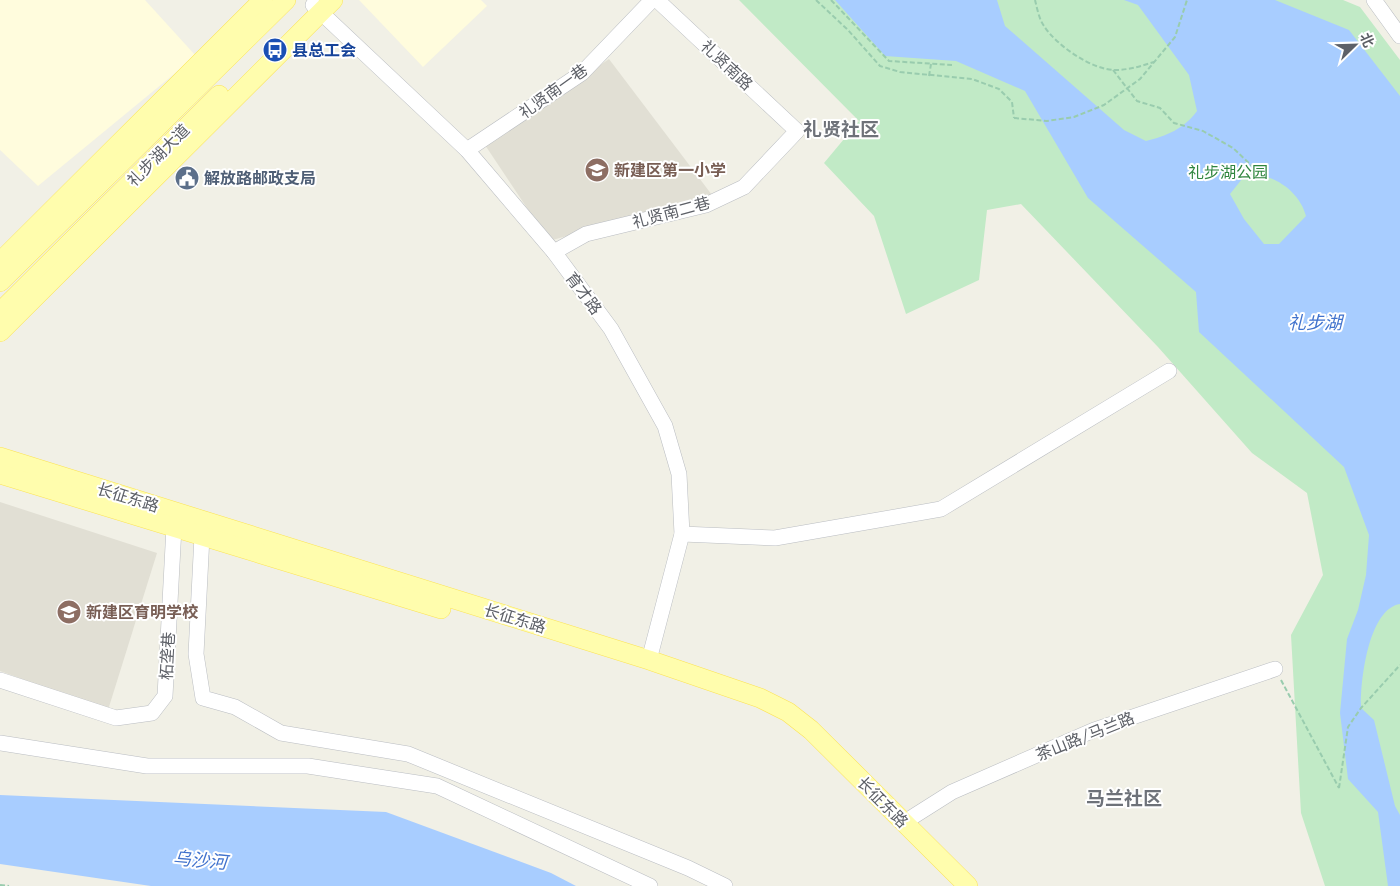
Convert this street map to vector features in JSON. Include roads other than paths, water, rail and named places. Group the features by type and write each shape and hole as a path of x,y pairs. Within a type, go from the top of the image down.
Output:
{"main road":[{"path":"0,262 263,0"},
{"name":"礼步湖大道","path":"0,282 286,0"},
{"path":"0,332 321,4"},
{"name":"礼步湖大道","path":"0,312 321,4"},
{"name":"长征东路","path":"0,457 649,660 760,698 788,712 811,730 968,886"},
{"name":"长征东路","path":"0,474 680,681 754,708 788,726 804,740 950,886"}],"street":[{"name":"礼贤南一巷","path":"467,150 582,73 652,0"},
{"name":"礼贤南路","path":"657,0 797,130"},
{"path":"1374,0 1400,36"},
{"name":"育才路","path":"321,4 467,150 554,252 611,329 665,426 678,474 682,534 649,660"},
{"name":"礼贤南二巷","path":"554,252 586,234 706,205 744,187 797,130"},
{"path":"682,534 775,538 941,509 1169,371"},
{"name":"柘垄巷","path":"0,680 116,718 152,713 165,696 174,527"},
{"path":"202,536 196,654 203,698 235,707 281,733 408,754 688,868 725,886"},
{"name":"茶山路/马兰路","path":"903,822 952,792 1094,730 1275,669"},
{"path":"0,743 147,766 308,766 437,786 650,886"}],"water":[{"name":"礼步湖","path":"835,0 997,0 1005,26 1124,130 1146,141 1174,131 1186,123 1197,111 1189,75 1138,5 1124,0 1275,0 1349,30 1400,96 1400,604 1389,609 1380,619 1373,633 1364,665 1361,708 1374,720 1395,806 1400,815 1400,886 1388,886 1378,812 1348,779 1340,713 1347,639 1358,610 1366,575 1369,535 1344,467 1199,332 1196,292 1088,198 1025,91 956,61 885,56","holes":["1246,174 1256,174 1275,180 1291,191 1297,198 1306,216 1279,244 1264,244 1244,219 1230,194"]},
{"name":"乌沙河","path":"0,795 386,812 551,873 576,886 151,886 0,864"}],"place":[{"name":"县总工会","path":"275,50"},
{"name":"新建区第一小学","path":"597,170"},
{"name":"解放路邮政支局","path":"187,178"},
{"name":"新建区育明学校","path":"69,612"}],"district":[{"name":"礼贤社区","path":"841,129"},
{"name":"马兰社区","path":"1124,798"}],"park label":[{"name":"礼步湖公园","path":"1228,172"}]}
